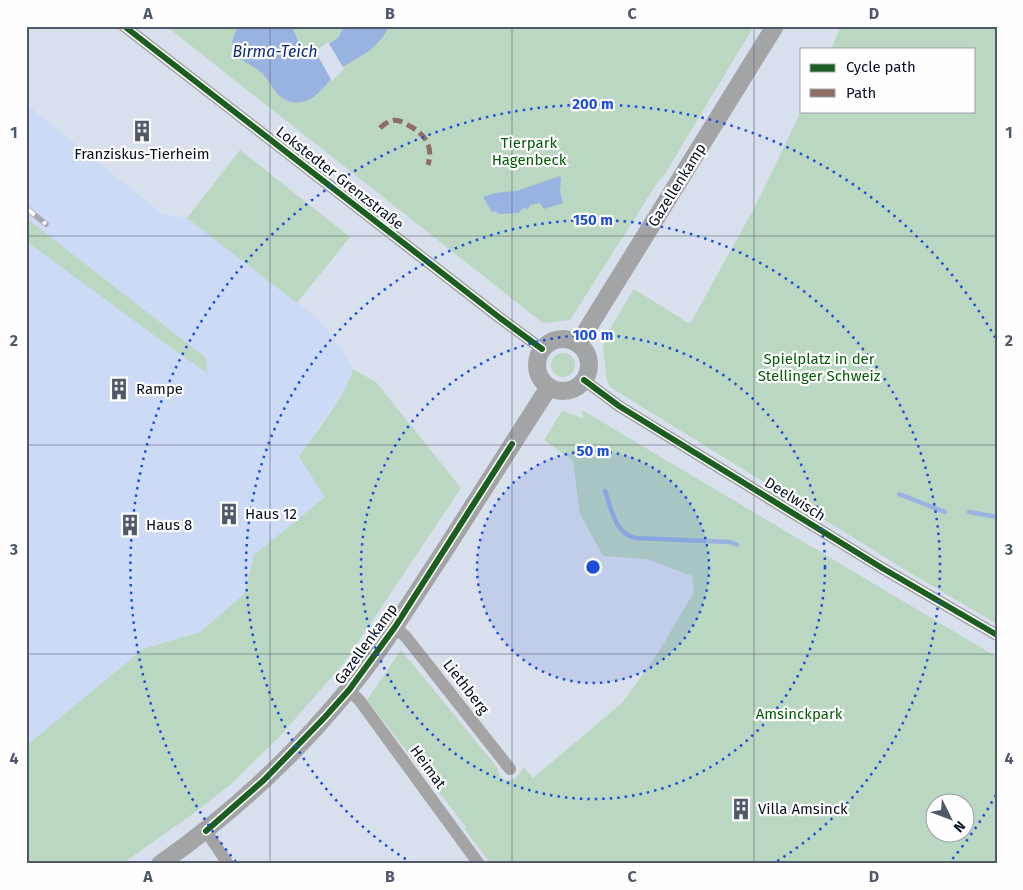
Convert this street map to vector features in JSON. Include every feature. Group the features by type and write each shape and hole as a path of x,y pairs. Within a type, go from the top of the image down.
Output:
{"street":[{"name":"Lokstedter Grenzstraße","path":"124,26 542,349"},
{"name":"Gazellenkamp","path":"578,344 775,26"},
{"path":"559,339 566,339 578,344 585,351 588,360 588,370 584,380 577,387 568,390 558,390 549,387 541,379 538,370 538,359 542,349 559,339"},
{"name":"Deelwisch","path":"584,380 619,406 882,568 997,635"},
{"name":"Gazellenkamp","path":"160,864 206,830 264,780 325,717 348,690 395,627 549,387"},
{"name":"Liethberg","path":"395,627 406,637 510,769"},
{"name":"Heimat","path":"348,690 360,700 479,864"},
{"path":"206,830 228,864"}],"shaded area":[{"path":"26,104 163,214 187,218 318,318 342,349 353,369 343,394 313,434 325,497 254,555 244,594 200,632 143,649 26,746 26,241 163,342 205,358 26,218"}],"green space":[{"name":"Tierpark Hagenbeck","path":"166,26 754,26 663,177 659,180 570,320 543,323"},
{"name":"Spielplatz in der Stellinger Schweiz","path":"841,26 997,26 997,624 912,574 610,387 607,380 603,348 606,335 634,289 690,324 758,201 801,112 976,112 976,48 831,48"},
{"path":"240,150 350,237 297,303 187,218"},
{"path":"26,218 206,358 207,373 26,241"},
{"path":"563,353 568,354 574,360 574,370 568,376 563,377 558,376 552,370 551,365 552,360 558,354"},
{"path":"353,369 376,382 461,488 344,663 282,734 231,784 122,864 26,864 26,746 143,649 200,632 244,594 254,555 325,497 299,457 344,392"},
{"name":"Amsinckpark","path":"582,410 997,657 997,864 491,864 465,830 466,827 367,700 401,650 497,767 501,778 508,780 516,778 524,767 533,778 622,703 658,653 694,592 692,576 647,559 603,556 580,514 573,461 544,440 562,411 583,418"}],"water":[{"name":"Birma-Teich","path":"240,26 292,26 302,52 308,56 313,56 339,37 344,26 389,26 375,46 339,70 314,97 297,102 282,98 263,74 236,54 233,47 233,39 235,32"},
{"path":"560,176 560,191 563,203 544,209 540,203 530,205 528,209 523,208 519,213 498,214 496,211 492,212 483,197 495,193 516,191"}],"pier":[{"path":"328,42 344,69 332,81 315,51"}],"waterway":[{"path":"605,491 618,526 622,531 635,538 730,542 737,545"},
{"path":"899,494 945,512"},
{"path":"969,512 997,517"}],"railway":[{"path":"26,208 46,224"}],"marked path":[{"path":"380,128 388,122 397,120 418,131 426,140 430,151 428,165"}],"cycle path":[{"path":"124,26 542,349"},
{"path":"584,380 619,406 882,568 997,635"},
{"path":"206,831 264,780 349,690 395,627 512,444"}],"place":[{"name":"Franziskus-Tierheim","path":"142,131"},
{"name":"Rampe","path":"119,389"},
{"name":"Haus 12","path":"229,514"},
{"name":"Haus 8","path":"130,525"},
{"name":"Villa Amsinck","path":"741,809"}]}
